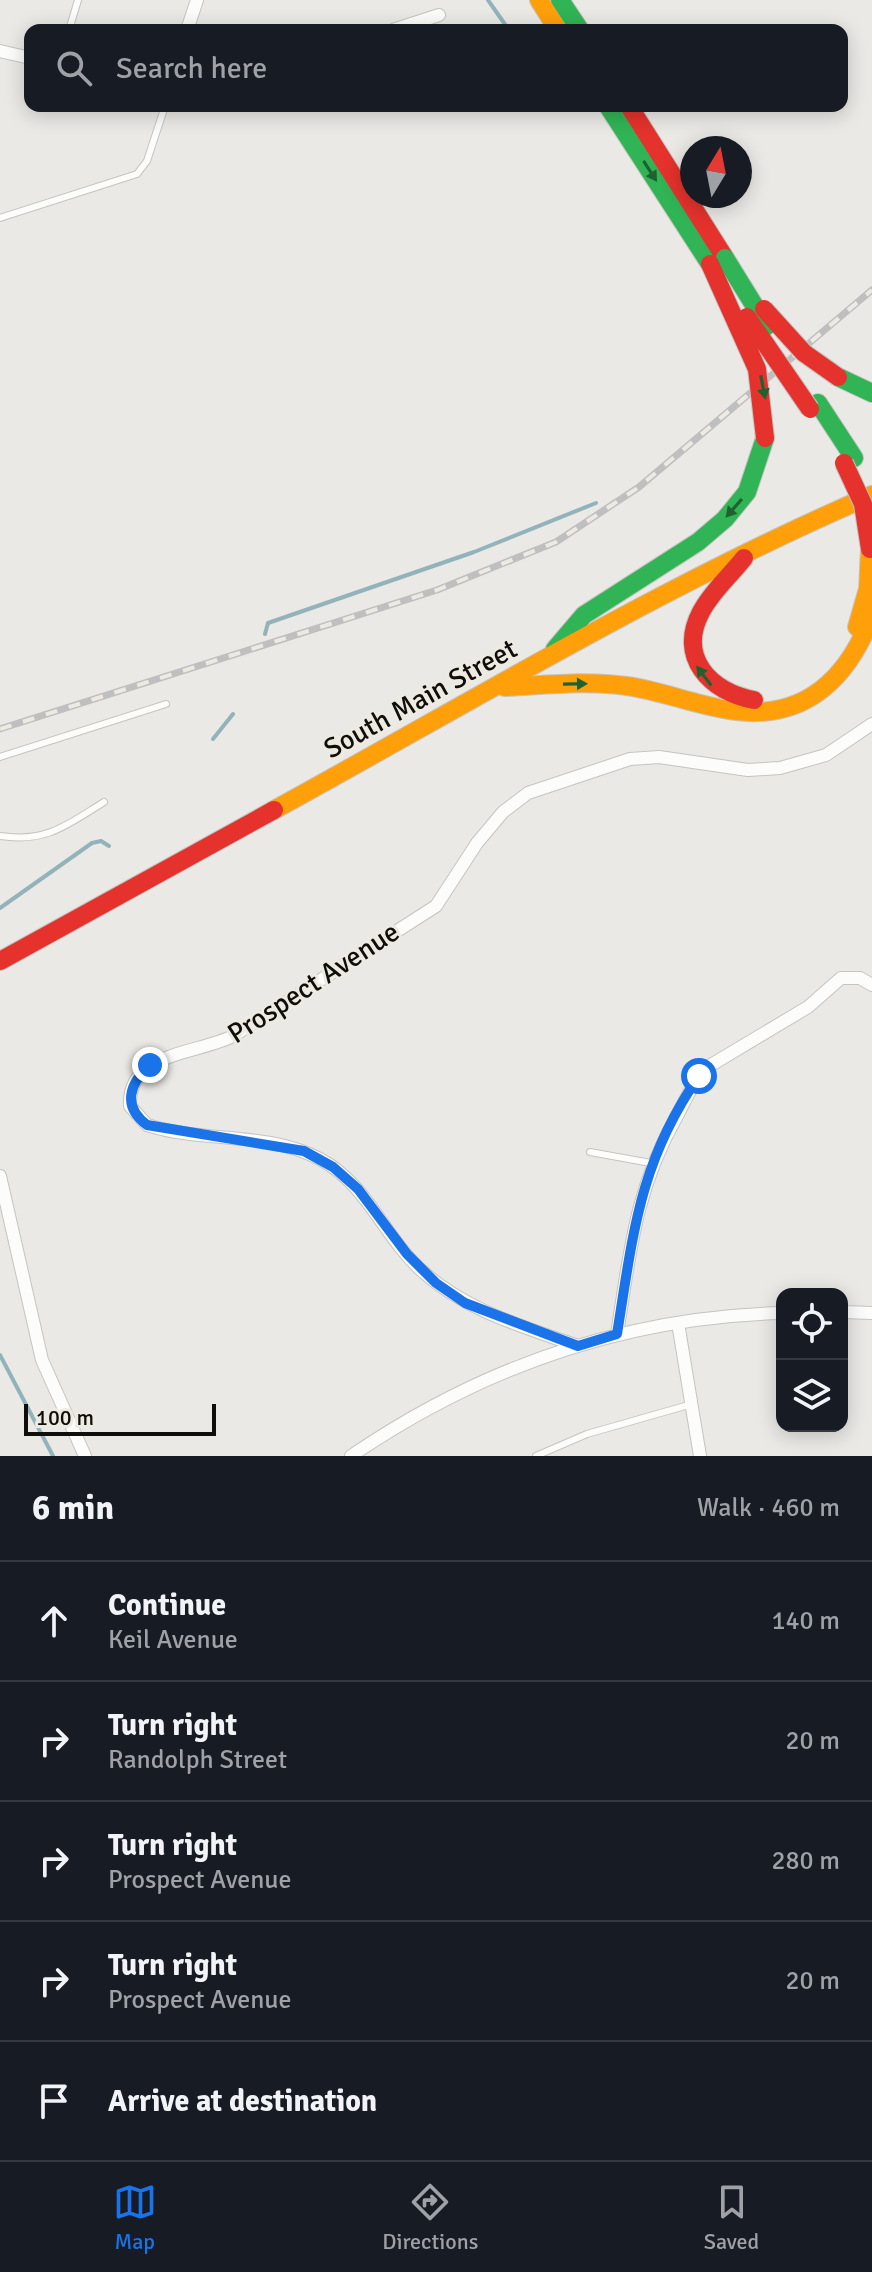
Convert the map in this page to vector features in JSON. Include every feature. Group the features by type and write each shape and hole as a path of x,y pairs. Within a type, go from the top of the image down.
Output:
{"main road":[{"path":"539,0 554,24"},
{"path":"560,0 576,24"},
{"path":"612,112 718,261 872,497"},
{"path":"543,662 584,615 698,542 725,519 747,492 765,438 766,411 760,372 718,261 632,112"},
{"path":"718,261 793,342 838,377 872,393"},
{"path":"750,550 698,617 692,646 699,671 709,684 734,698 761,701 786,697 822,677 842,655 863,613 870,549 860,495 849,461"},
{"name":"South Main Street","path":"0,961 750,550 872,497"},
{"path":"497,687 620,684 730,710 778,711 809,700 833,682 860,646 872,615"}],"street":[{"path":"189,24 197,0"},
{"path":"411,24 439,15"},
{"path":"0,51 24,57"},
{"name":"Prospect Avenue","path":"578,1346 475,1308 455,1297 407,1254 358,1189 321,1160 283,1145 147,1125 130,1106 133,1084 157,1061 204,1049 233,1036 436,906 503,812 528,793 630,759 659,757 763,769 812,760 845,745 872,724"},
{"path":"617,1334 638,1205 651,1163 704,1071 808,1007 835,981 855,977 872,985"},
{"path":"0,1176 42,1360 85,1456"},
{"path":"848,1312 872,1313"},
{"path":"351,1456 407,1418 506,1370 617,1334 678,1323 776,1314"},
{"path":"678,1323 700,1456"}],"lane":[{"path":"71,24 78,0"},
{"path":"0,218 137,174 154,146 163,112"},
{"path":"0,757 166,704"},
{"path":"0,836 26,840 52,833 104,802"},
{"path":"590,1152 651,1163"},
{"path":"536,1456 587,1434 692,1404"}],"waterway":[{"path":"488,0 505,24"},
{"path":"265,634 268,623 474,552 596,503"},
{"path":"213,739 233,714"},
{"path":"0,908 92,843 101,841 109,846"},
{"path":"0,1355 53,1456"}],"railway":[{"path":"0,729 437,590 556,542 639,487 872,290"}],"traffic: fast":[{"path":"560,0 576,24"},
{"path":"612,112 710,264"},
{"path":"725,258 767,326"},
{"path":"838,377 872,393"},
{"path":"818,403 854,458"},
{"path":"555,649 584,615 698,542 725,519 747,492 765,438"}],"traffic: slow":[{"path":"539,0 554,24"},
{"path":"274,810 644,605 872,495"},
{"path":"857,627 868,589 870,549"},
{"path":"505,687 612,684 723,709 750,712 775,710 797,704 816,694 833,679 848,661 872,615"}],"traffic: jam":[{"path":"633,112 725,258"},
{"path":"710,264 757,369 765,438"},
{"path":"764,309 804,353 838,377"},
{"path":"747,317 810,409"},
{"path":"844,463 863,504 870,549"},
{"path":"744,558 705,604 695,628 693,644 702,670 712,681 738,696 754,700"},
{"path":"0,961 274,810"}],"route":[{"path":"150,1065 133,1084 130,1102 133,1111 147,1125 283,1145 304,1151 342,1173 420,1269 455,1297 475,1308 578,1346 617,1334 644,1183 662,1141 699,1076"}]}
